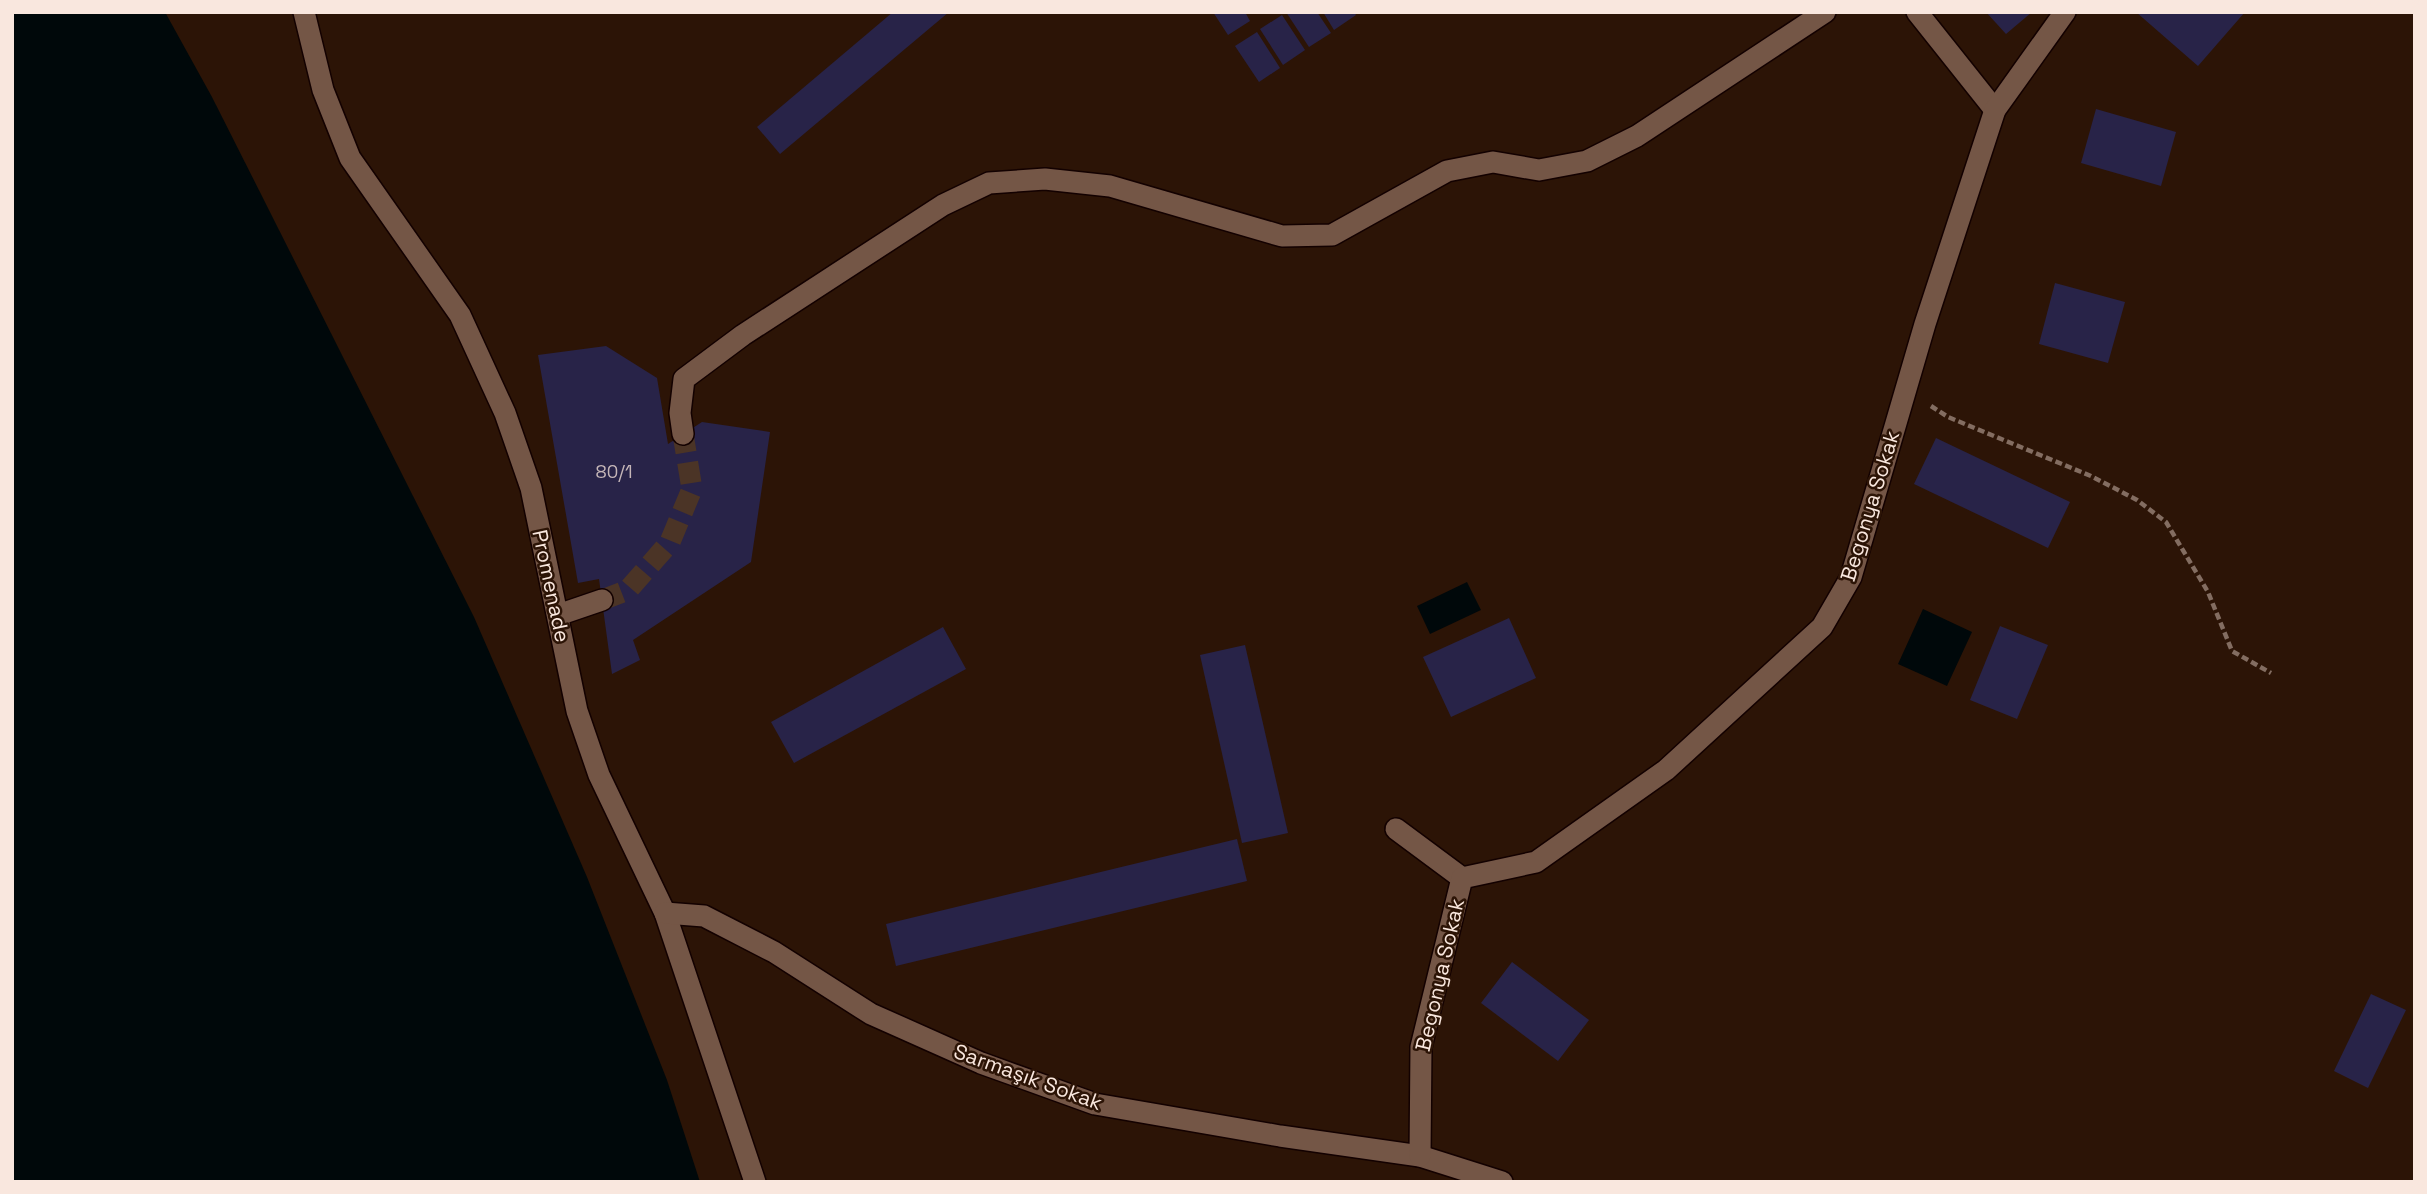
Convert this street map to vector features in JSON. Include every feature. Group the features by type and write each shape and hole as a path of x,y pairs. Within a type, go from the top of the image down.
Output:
{"street":[{"name":"Promenade","path":"304,12 323,90 351,158 460,315 505,413 531,488 577,711 599,775 665,913 755,1182"},
{"path":"683,434 680,413 684,379 743,335 943,205 989,183 1045,179 1110,186 1282,236 1332,235 1447,171 1493,162 1539,170 1587,161 1637,136 1825,12"},
{"path":"1917,12 1996,110"},
{"name":"Begonya Sokak","path":"1396,829 1462,878 1536,862 1666,771 1822,627 1851,577 1925,324 1996,110 2065,12"},
{"path":"558,615 602,600"},
{"name":"Begonya Sokak","path":"1420,1156 1421,1047 1462,878"},
{"name":"Sarmaşık Sokak","path":"665,913 704,916 774,952 872,1013 981,1063 1095,1104 1280,1136 1420,1156 1502,1182"}],"path":[{"path":"1906,389 1948,417 2091,476 2137,499 2166,522 2194,565 2232,651 2272,673"}],"shaded area":[{"path":"12,12 165,12 212,97 474,617 587,877 667,1080 700,1182 12,1182"},
{"path":"1467,582 1481,610 1430,634 1417,606"},
{"path":"1923,609 1972,632 1947,686 1898,664"}],"building":[{"path":"893,12 949,12 780,154 757,127"},
{"path":"1213,12 1245,12 1250,21 1228,35"},
{"path":"1286,12 1317,12 1331,33 1309,47"},
{"path":"1323,12 1354,12 1356,15 1334,30"},
{"path":"1986,12 2032,12 2006,34"},
{"path":"2136,12 2245,12 2198,66"},
{"path":"1282,15 1305,50 1283,65 1260,29"},
{"path":"1257,32 1280,68 1259,82 1235,46"},
{"path":"2096,109 2176,132 2161,186 2081,163"},
{"path":"2055,283 2125,302 2108,363 2039,344"},
{"path":"606,346 657,378 668,444 702,422 770,432 751,562 633,640 640,660 612,674 599,579 578,583 538,355"},
{"path":"1936,438 2070,502 2048,548 1914,484"},
{"path":"1509,618 1536,678 1451,717 1423,657"},
{"path":"2000,626 2048,645 2017,719 1970,700"},
{"path":"943,627 966,669 794,763 771,722"},
{"path":"1245,645 1288,833 1242,843 1200,655"},
{"path":"1237,839 1247,881 896,966 886,924"},
{"path":"1512,962 1589,1020 1558,1061 1481,1003"},
{"path":"2371,994 2406,1010 2368,1088 2334,1071"}],"tunnel":[{"path":"602,600 628,590 670,542 692,489 683,434"}]}
